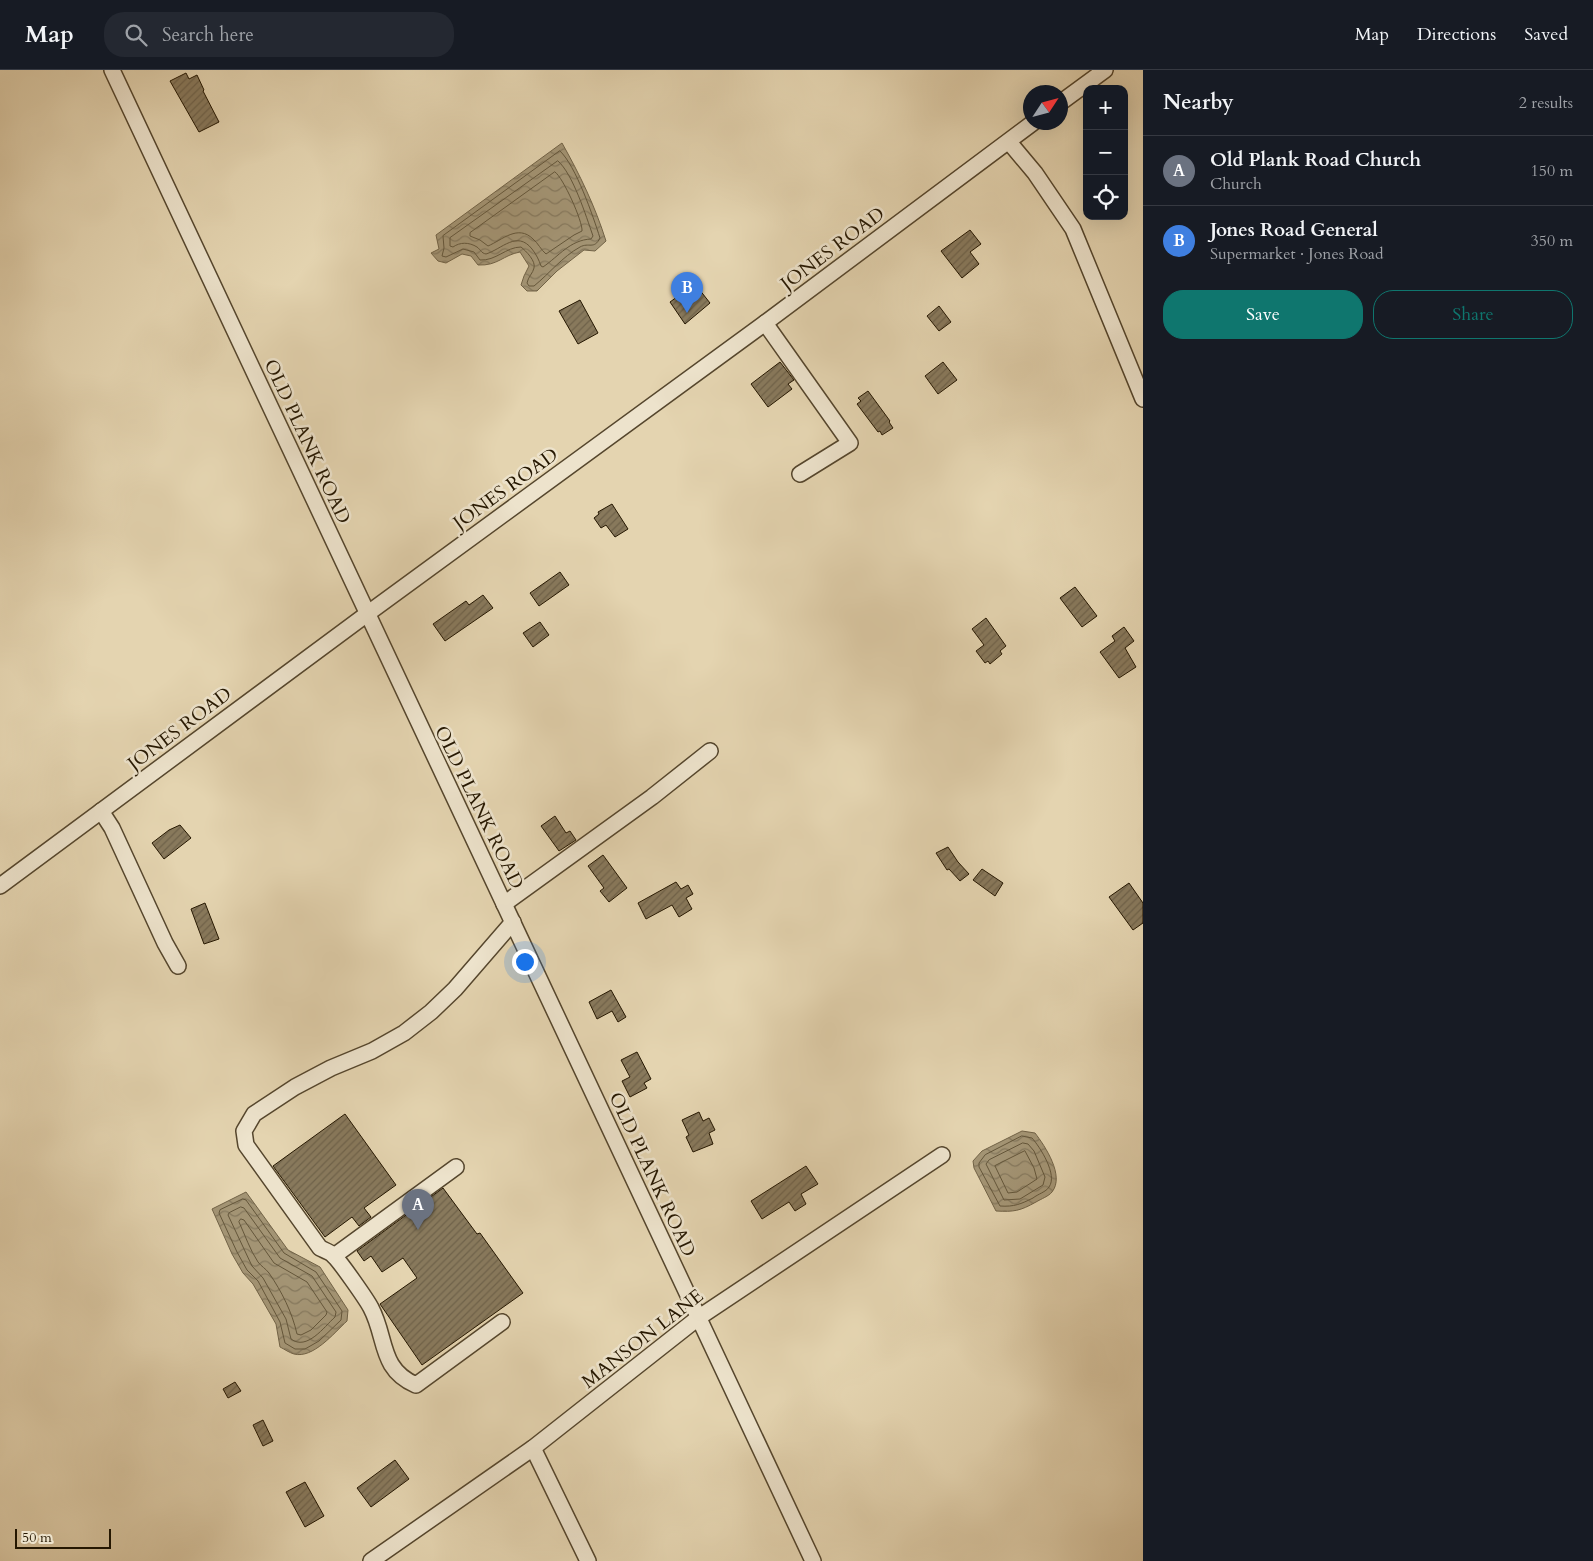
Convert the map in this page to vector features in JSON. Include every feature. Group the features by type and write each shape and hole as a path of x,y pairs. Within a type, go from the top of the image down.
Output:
{"street":[{"name":"OLD PLANK ROAD","path":"112,70 366,614 514,922 813,1561"},
{"path":"1068,97 1105,70"},
{"name":"JONES ROAD","path":"0,886 366,614 765,324 1024,130"},
{"path":"1009,142 1035,172 1073,228 1143,398"},
{"path":"765,324 850,443 800,474"},
{"path":"504,904 652,797 710,750"},
{"path":"101,811 112,828 178,966"},
{"path":"502,1322 416,1384 399,1375 386,1357 382,1337 371,1308 334,1256 320,1248 246,1145 244,1130 254,1114 295,1087 331,1068 372,1051 410,1028 431,1012 455,989 514,922"},
{"name":"MANSON LANE","path":"371,1561 533,1448 698,1318 942,1154"},
{"path":"334,1256 456,1167"},
{"path":"533,1448 588,1561"}],"water":[{"path":"562,143 587,191 606,241 595,251 584,250 557,271 537,291 527,291 521,285 529,266 520,252 485,265 478,265 471,256 462,254 446,263 438,261 431,253 439,249 436,235"},
{"path":"1022,1131 1035,1133 1044,1145 1055,1170 1055,1185 1049,1195 1026,1207 1012,1211 996,1211 974,1168 973,1161 982,1151"},
{"path":"246,1192 288,1250 320,1267 348,1310 347,1321 323,1344 308,1353 294,1354 280,1347 276,1324 253,1284 243,1273 232,1254 212,1209"}],"building":[{"path":"186,73 189,79 197,75 219,122 199,132 170,81"},
{"path":"970,230 981,244 970,252 979,264 962,278 941,251"},
{"path":"695,284 710,303 685,324 670,302"},
{"path":"580,300 598,333 578,344 559,311"},
{"path":"939,306 951,322 939,331 927,316"},
{"path":"780,362 794,380 788,384 792,389 768,407 751,384"},
{"path":"943,362 957,380 938,394 925,376"},
{"path":"868,391 893,428 882,435 857,404 861,401 858,398"},
{"path":"612,504 628,529 615,537 606,525 601,528 594,518 599,514 598,512"},
{"path":"560,572 569,585 539,606 530,593"},
{"path":"1075,587 1097,616 1082,627 1060,598"},
{"path":"483,595 493,608 445,641 433,624 466,601 469,605"},
{"path":"986,618 1006,646 1000,651 1002,654 990,664 988,661 985,663 976,651 984,645 972,629"},
{"path":"540,622 549,635 533,647 523,633"},
{"path":"1124,627 1134,641 1125,648 1136,667 1119,678 1100,652 1115,641 1112,636"},
{"path":"555,816 566,833 570,831 576,840 559,851 541,826"},
{"path":"180,825 191,838 164,859 152,843 169,830"},
{"path":"948,847 969,874 960,881 949,869 947,870 936,853"},
{"path":"603,855 627,888 609,902 600,891 604,888 588,866"},
{"path":"982,869 1003,883 995,896 973,880"},
{"path":"676,882 681,889 688,885 693,894 686,898 692,909 679,917 672,905 646,919 638,903"},
{"path":"1129,883 1143,903 1143,923 1133,930 1109,897"},
{"path":"205,903 219,939 204,944 191,909"},
{"path":"611,990 626,1017 618,1022 612,1011 597,1019 589,1002"},
{"path":"637,1052 651,1079 644,1083 647,1088 630,1097 622,1081 630,1077 621,1060"},
{"path":"699,1112 703,1121 709,1118 715,1130 709,1133 713,1144 693,1152 686,1137 689,1135 682,1120"},
{"path":"345,1114 396,1185 364,1208 371,1217 359,1226 352,1217 325,1237 273,1166"},
{"path":"806,1166 818,1184 801,1194 806,1204 795,1211 789,1202 762,1219 751,1201"},
{"path":"443,1188 477,1234 480,1233 523,1293 422,1365 380,1304 417,1278 403,1258 382,1272 371,1256 364,1261 357,1251"},
{"path":"235,1382 241,1391 228,1398 223,1389"},
{"path":"263,1420 273,1441 263,1446 253,1425"},
{"path":"395,1460 409,1479 371,1507 357,1488"},
{"path":"305,1482 324,1516 305,1527 286,1492"}],"place":[{"name":"Jones Road General","path":"687,313"},
{"name":"Old Plank Road Church","path":"418,1230"}]}
